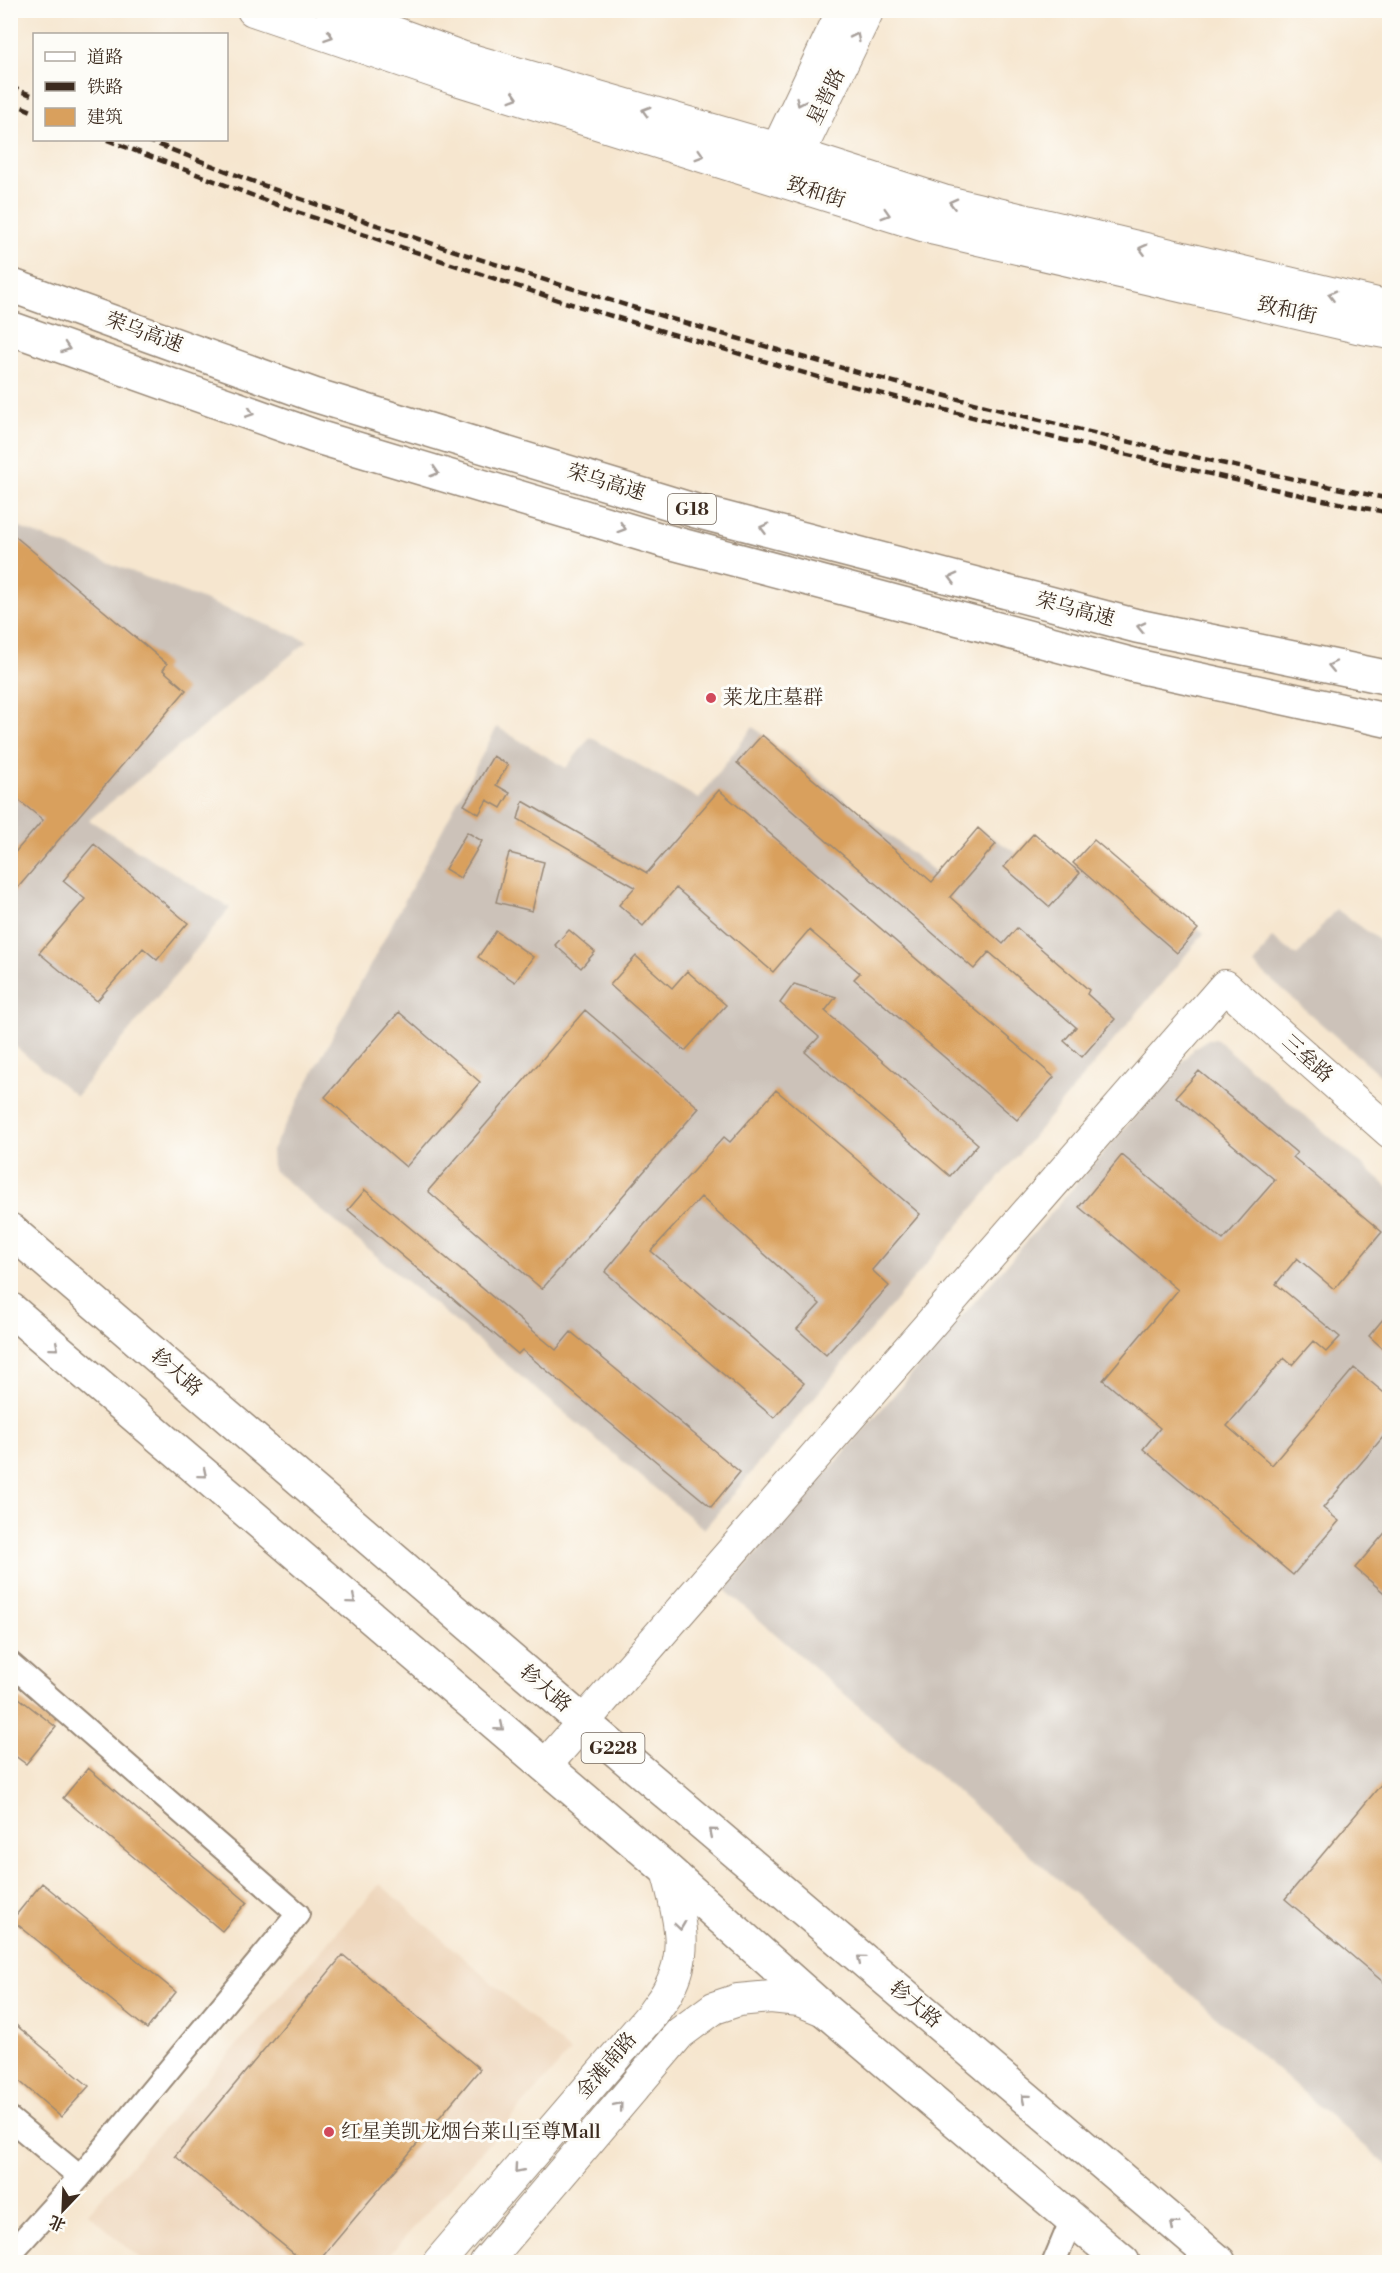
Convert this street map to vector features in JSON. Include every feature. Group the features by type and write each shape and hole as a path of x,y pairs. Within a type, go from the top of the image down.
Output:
{"highway":[{"name":"荣乌高速","path":"10,285 314,395 696,511 1137,626 1389,678"},
{"name":"荣乌高速","path":"10,328 314,435 658,539 1137,666 1389,721"},
{"name":"轸大路","path":"10,1230 583,1722 1219,2262"},
{"name":"G228","path":"10,1309 667,1870 827,2012 1123,2262"}],"street":[{"name":"致和街","path":"253,10 453,78 782,166 943,201 1389,307"},
{"name":"致和街","path":"332,10 461,57 782,166 935,230 1389,333"},
{"path":"782,166 843,10"},
{"name":"星普路","path":"782,166 868,10"},
{"name":"三垒路","path":"583,1722 1225,986 1389,1132"},
{"path":"10,1663 298,1914 80,2177 10,2254"},
{"path":"545,1766 583,1722"},
{"name":"金滩南路","path":"439,2262 670,1989 678,1966 682,1941 679,1918 667,1870"},
{"name":"金滩南路","path":"486,2262 680,2033 714,2008 738,2000 771,1996 799,2000 827,2012"},
{"path":"10,2119 80,2177"},
{"path":"1054,2262 1072,2219"}],"shaded area":[{"path":"10,524 308,641 89,820 230,908 76,1096 11,1043"},
{"path":"497,727 566,768 590,737 699,799 753,727 938,874 978,828 1016,853 1034,833 1071,869 1094,840 1204,933 704,1529 273,1170 272,1150"},
{"path":"1336,909 1389,947 1389,1083 1254,965 1272,937 1297,956"},
{"path":"1208,1039 1216,1039 1389,1188 1389,2167 725,1590 1194,1048"},
{"name":"红星美凯龙烟台莱山至尊Mall","path":"380,1884 570,2052 383,2262 144,2262 88,2213"}],"building":[{"path":"10,532 167,664 163,670 186,690 10,897 10,858 43,820 10,793"},
{"path":"762,735 932,882 978,828 996,844 950,897 1003,944 1017,928 1089,990 1087,994 1115,1019 1082,1057 1064,1041 1076,1027 989,952 974,969 737,763"},
{"path":"493,756 508,765 496,785 510,793 501,808 487,800 479,814 464,805"},
{"path":"719,790 1054,1077 1017,1120 854,979 860,973 809,930 773,972 676,888 643,926 619,905 635,887 518,819 523,801 647,873"},
{"path":"467,832 482,841 460,878 445,869"},
{"path":"1034,833 1080,873 1050,907 1004,867"},
{"path":"1094,840 1198,929 1177,953 1073,863"},
{"path":"94,844 188,923 157,960 143,948 97,1001 39,953 85,899 63,881"},
{"path":"509,853 544,862 532,911 496,902"},
{"path":"569,930 595,952 581,968 555,945"},
{"path":"496,931 533,957 515,982 478,957"},
{"path":"636,956 672,988 687,971 726,1005 685,1051 610,985"},
{"path":"794,984 836,997 825,1011 978,1144 950,1176 805,1052 819,1037 780,1003"},
{"path":"585,1010 699,1108 542,1289 428,1191"},
{"path":"399,1012 480,1082 406,1167 325,1097"},
{"path":"1199,1071 1297,1153 1293,1157 1382,1232 1334,1289 1297,1258 1276,1284 1340,1337 1326,1352 1313,1341 1292,1365 1284,1358 1227,1426 1272,1465 1354,1368 1389,1397 1389,1430 1323,1508 1339,1521 1293,1575 1143,1449 1160,1428 1103,1380 1178,1290 1079,1207 1122,1155 1223,1240 1275,1180 1176,1097"},
{"path":"776,1090 920,1214 872,1270 889,1286 826,1355 797,1329 820,1304 701,1197 651,1251 804,1383 774,1418 605,1272 644,1225 724,1137 730,1142"},
{"path":"365,1190 556,1350 571,1332 740,1472 711,1507 522,1350 518,1354 348,1210"},
{"path":"1389,1312 1389,1354 1369,1336"},
{"path":"1389,1528 1389,1597 1355,1568"},
{"path":"10,1691 56,1727 26,1764 10,1752"},
{"path":"88,1768 247,1902 222,1931 63,1798"},
{"path":"1389,1775 1389,1987 1285,1899"},
{"path":"42,1883 176,1992 147,2029 12,1920"},
{"path":"343,1955 480,2069 318,2262 304,2262 175,2156"},
{"path":"10,2020 89,2086 61,2117 10,2073"}],"railway":[{"path":"10,87 33,96"},
{"path":"10,102 33,112"},
{"path":"110,141 291,210 561,301 818,377 1038,434 1313,498 1390,513"},
{"path":"149,141 279,191 432,243 702,328 838,367 1113,438 1390,499"}],"place":[{"name":"莱龙庄墓群","path":"711,698"},
{"name":"红星美凯龙烟台莱山至尊Mall","path":"329,2132"}]}
